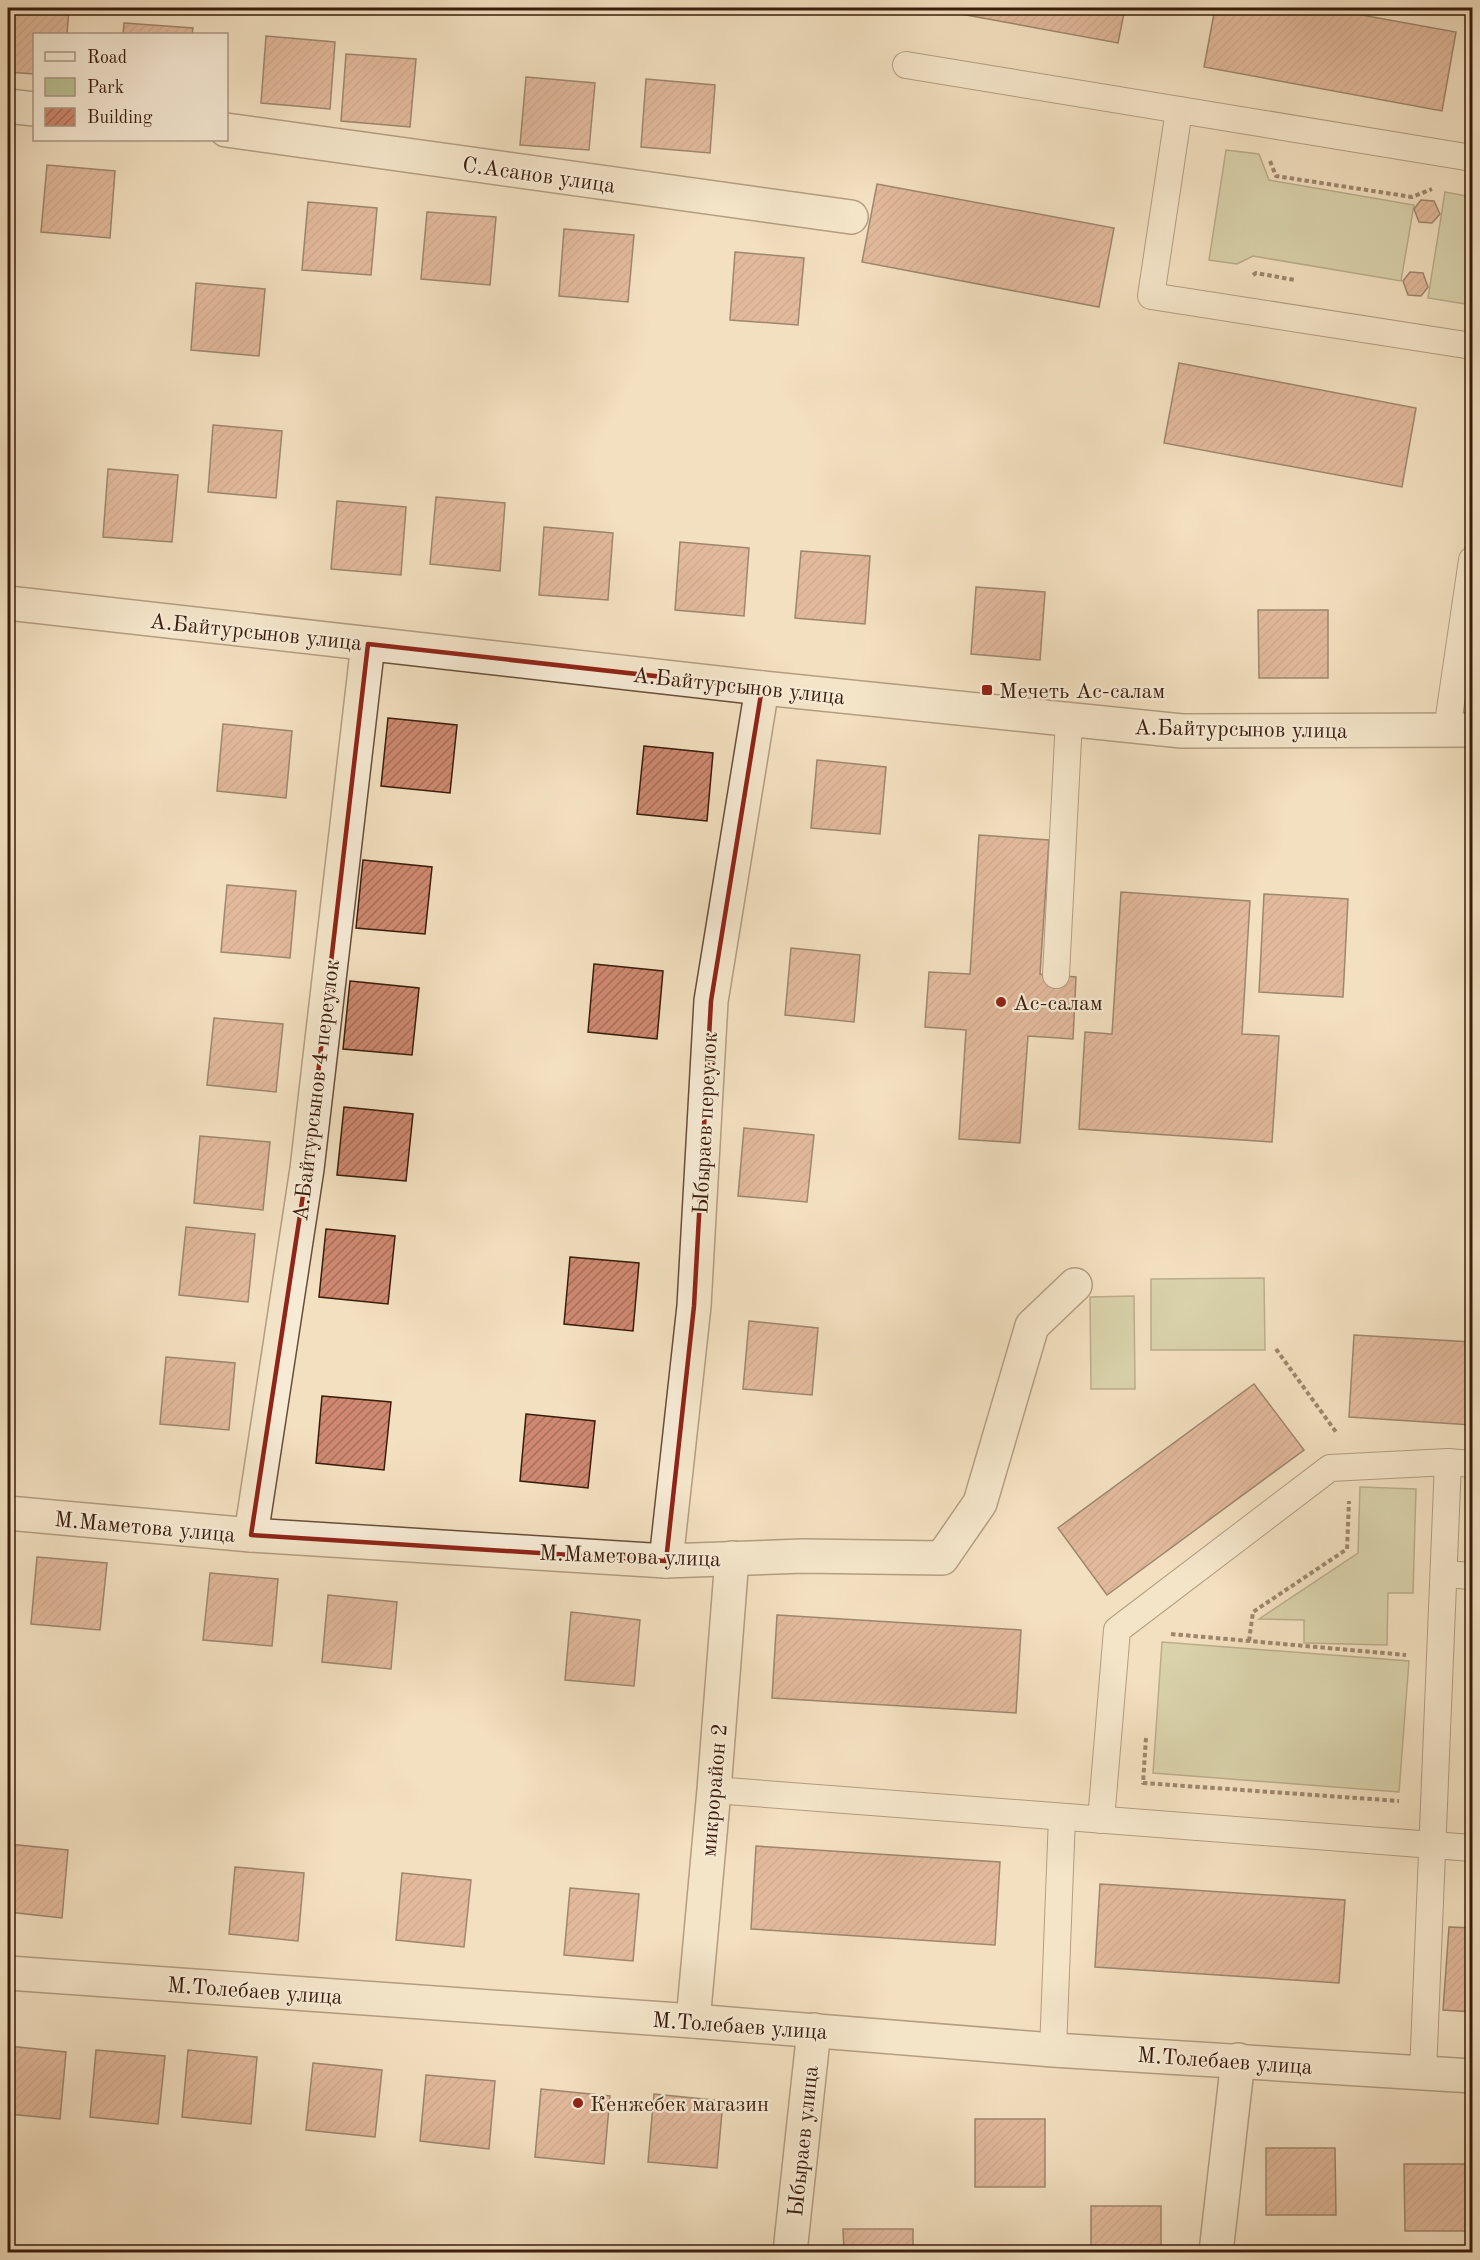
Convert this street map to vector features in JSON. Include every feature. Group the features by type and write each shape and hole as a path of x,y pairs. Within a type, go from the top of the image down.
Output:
{"street":[{"path":"8,106 33,109"},
{"name":"С.Асанов улица","path":"228,130 852,217"},
{"name":"А.Байтурсынов улица","path":"8,603 762,688 1182,731 1460,730"},
{"name":"А.Байтурсынов 4 переулок","path":"251,1535 307,1169 368,644"},
{"name":"Ыбыраев переулок","path":"666,1561 694,1306 711,1001 762,688"},
{"name":"М.Маметова улица","path":"8,1513 251,1535 666,1561 803,1556 942,1558 980,1503 1032,1326 1075,1285"},
{"name":"микрорайон 2","path":"693,2021 732,1558"},
{"name":"М.Толебаев улица","path":"8,1973 693,2021 1053,2050 1473,2076"},
{"name":"Ыбыраев улица","path":"790,2253 814,2030"},
{"path":"1216,2253 1238,2060"}],"lane":[{"path":"906,65 1473,158"},
{"path":"1179,110 1151,296 1473,346"},
{"path":"1460,730 1473,560"},
{"path":"1056,975 1069,719"},
{"path":"1101,1820 1117,1630 1330,1468 1460,1463 1444,1574 1423,2073"},
{"path":"1444,1574 1473,1576"},
{"path":"714,1790 1473,1848"},
{"path":"1053,2050 1062,1817"}],"path":[{"path":"1250,278 1256,273 1302,281"},
{"path":"1249,1641 1253,1612 1347,1549 1349,1484 1362,1484 1362,1467 1276,1349"},
{"path":"1117,1630 1440,1658"},
{"path":"1146,1737 1143,1783 1408,1802"}],"highlighted area":[{"path":"368,644 762,688 711,1001 694,1306 666,1561 251,1535 307,1169"}],"green space":[{"path":"1226,150 1259,154 1269,180 1414,205 1401,281 1253,256 1237,264 1209,260"},
{"path":"1445,192 1472,197 1472,305 1428,298"},
{"path":"1264,1278 1265,1350 1151,1350 1151,1279"},
{"path":"1134,1296 1135,1389 1091,1389 1090,1297"},
{"path":"1360,1487 1416,1489 1413,1593 1388,1593 1387,1645 1304,1643 1304,1620 1259,1619 1358,1553"},
{"path":"1162,1642 1409,1661 1399,1792 1153,1773"}],"building":[{"path":"8,8 69,9 67,33 33,33 33,74 8,72"},
{"path":"928,8 1125,8 1118,43"},
{"path":"1215,8 1323,8 1456,32 1442,111 1204,67"},
{"path":"124,23 193,28 192,33 123,33"},
{"path":"266,36 335,42 330,109 261,103"},
{"path":"346,54 416,59 410,127 341,121"},
{"path":"526,77 595,83 589,150 520,145"},
{"path":"646,79 715,85 710,153 641,147"},
{"path":"8,159 13,159 8,223"},
{"path":"47,165 115,171 110,238 41,232"},
{"path":"877,184 1114,228 1099,307 862,262"},
{"path":"1421,200 1434,201 1440,214 1432,223 1419,222 1414,209"},
{"path":"308,202 377,208 371,275 302,270"},
{"path":"427,212 496,217 490,285 421,279"},
{"path":"564,229 634,235 628,302 559,296"},
{"path":"735,252 804,258 798,325 730,320"},
{"path":"1410,272 1423,273 1428,287 1421,296 1408,295 1403,281"},
{"path":"196,283 265,289 259,356 191,350"},
{"path":"1179,363 1416,408 1402,487 1164,443"},
{"path":"213,425 282,431 276,498 208,492"},
{"path":"8,459 14,460 9,527 8,527"},
{"path":"108,469 178,475 172,542 103,537"},
{"path":"436,497 505,503 500,571 430,564"},
{"path":"337,501 406,507 401,575 331,569"},
{"path":"544,527 613,533 608,600 539,595"},
{"path":"680,542 749,548 744,616 675,610"},
{"path":"801,551 870,556 865,624 795,618"},
{"path":"976,587 1045,592 1040,660 971,654"},
{"path":"1258,610 1328,610 1328,678 1259,678"},
{"path":"388,718 457,725 450,793 381,786"},
{"path":"223,724 292,731 286,798 217,791"},
{"path":"644,746 713,753 707,821 637,814"},
{"path":"817,760 886,767 880,834 811,828"},
{"name":"Ас-салам","path":"979,835 1049,840 1040,974 1076,977 1073,1039 1028,1036 1020,1143 959,1139 966,1030 925,1027 929,972 970,974"},
{"path":"363,860 432,867 425,934 356,928"},
{"path":"227,885 296,891 290,958 221,952"},
{"path":"1121,892 1250,901 1242,1034 1279,1036 1272,1142 1079,1129 1085,1032 1112,1034"},
{"path":"1264,894 1348,899 1343,997 1259,992"},
{"path":"791,948 860,955 854,1022 785,1015"},
{"path":"594,964 663,971 657,1039 588,1032"},
{"path":"350,981 419,988 412,1055 343,1049"},
{"path":"214,1018 283,1024 276,1092 207,1085"},
{"path":"344,1107 413,1114 406,1181 337,1175"},
{"path":"744,1128 814,1135 807,1202 738,1196"},
{"path":"200,1136 270,1142 263,1210 194,1203"},
{"path":"186,1227 255,1234 248,1302 179,1295"},
{"path":"326,1229 395,1236 388,1304 319,1297"},
{"path":"570,1257 639,1263 633,1331 564,1324"},
{"path":"749,1321 818,1328 812,1395 743,1389"},
{"path":"1354,1335 1472,1342 1472,1425 1349,1417"},
{"path":"166,1357 235,1363 229,1430 160,1424"},
{"path":"1254,1384 1304,1450 1107,1595 1058,1528"},
{"path":"322,1396 391,1402 384,1470 316,1463"},
{"path":"526,1414 595,1421 588,1488 520,1481"},
{"path":"37,1557 107,1563 100,1630 31,1624"},
{"path":"210,1573 278,1579 272,1646 203,1640"},
{"path":"328,1595 397,1602 391,1669 322,1662"},
{"path":"571,1612 640,1620 634,1686 565,1680"},
{"path":"777,1615 1021,1630 1016,1713 772,1698"},
{"path":"8,1844 68,1850 62,1918 8,1912"},
{"path":"756,1846 1000,1862 995,1945 751,1929"},
{"path":"235,1867 304,1873 298,1941 229,1934"},
{"path":"402,1873 471,1880 464,1947 396,1940"},
{"path":"1100,1884 1345,1900 1339,1983 1095,1967"},
{"path":"570,1888 639,1894 633,1961 564,1955"},
{"path":"1449,1927 1472,1928 1472,2012 1443,2010"},
{"path":"8,2046 66,2052 60,2119 8,2114"},
{"path":"96,2050 165,2056 158,2124 90,2117"},
{"path":"188,2050 257,2057 251,2124 182,2117"},
{"path":"313,2063 382,2070 375,2137 306,2130"},
{"path":"426,2075 495,2081 489,2149 420,2141"},
{"path":"541,2089 610,2096 604,2164 535,2157"},
{"path":"654,2094 723,2101 717,2168 648,2162"},
{"path":"975,2119 1045,2119 1045,2187 975,2187"},
{"path":"1266,2148 1335,2148 1336,2215 1266,2215"},
{"path":"1404,2164 1472,2164 1472,2231 1405,2231"},
{"path":"1091,2206 1161,2206 1161,2252 1091,2252"},
{"path":"843,2229 913,2229 913,2252 844,2252"}],"place":[{"name":"Мечеть Ас-салам","path":"987,690"},
{"name":"Ас-салам","path":"1001,1002"},
{"name":"Кенжебек магазин","path":"578,2103"}]}
